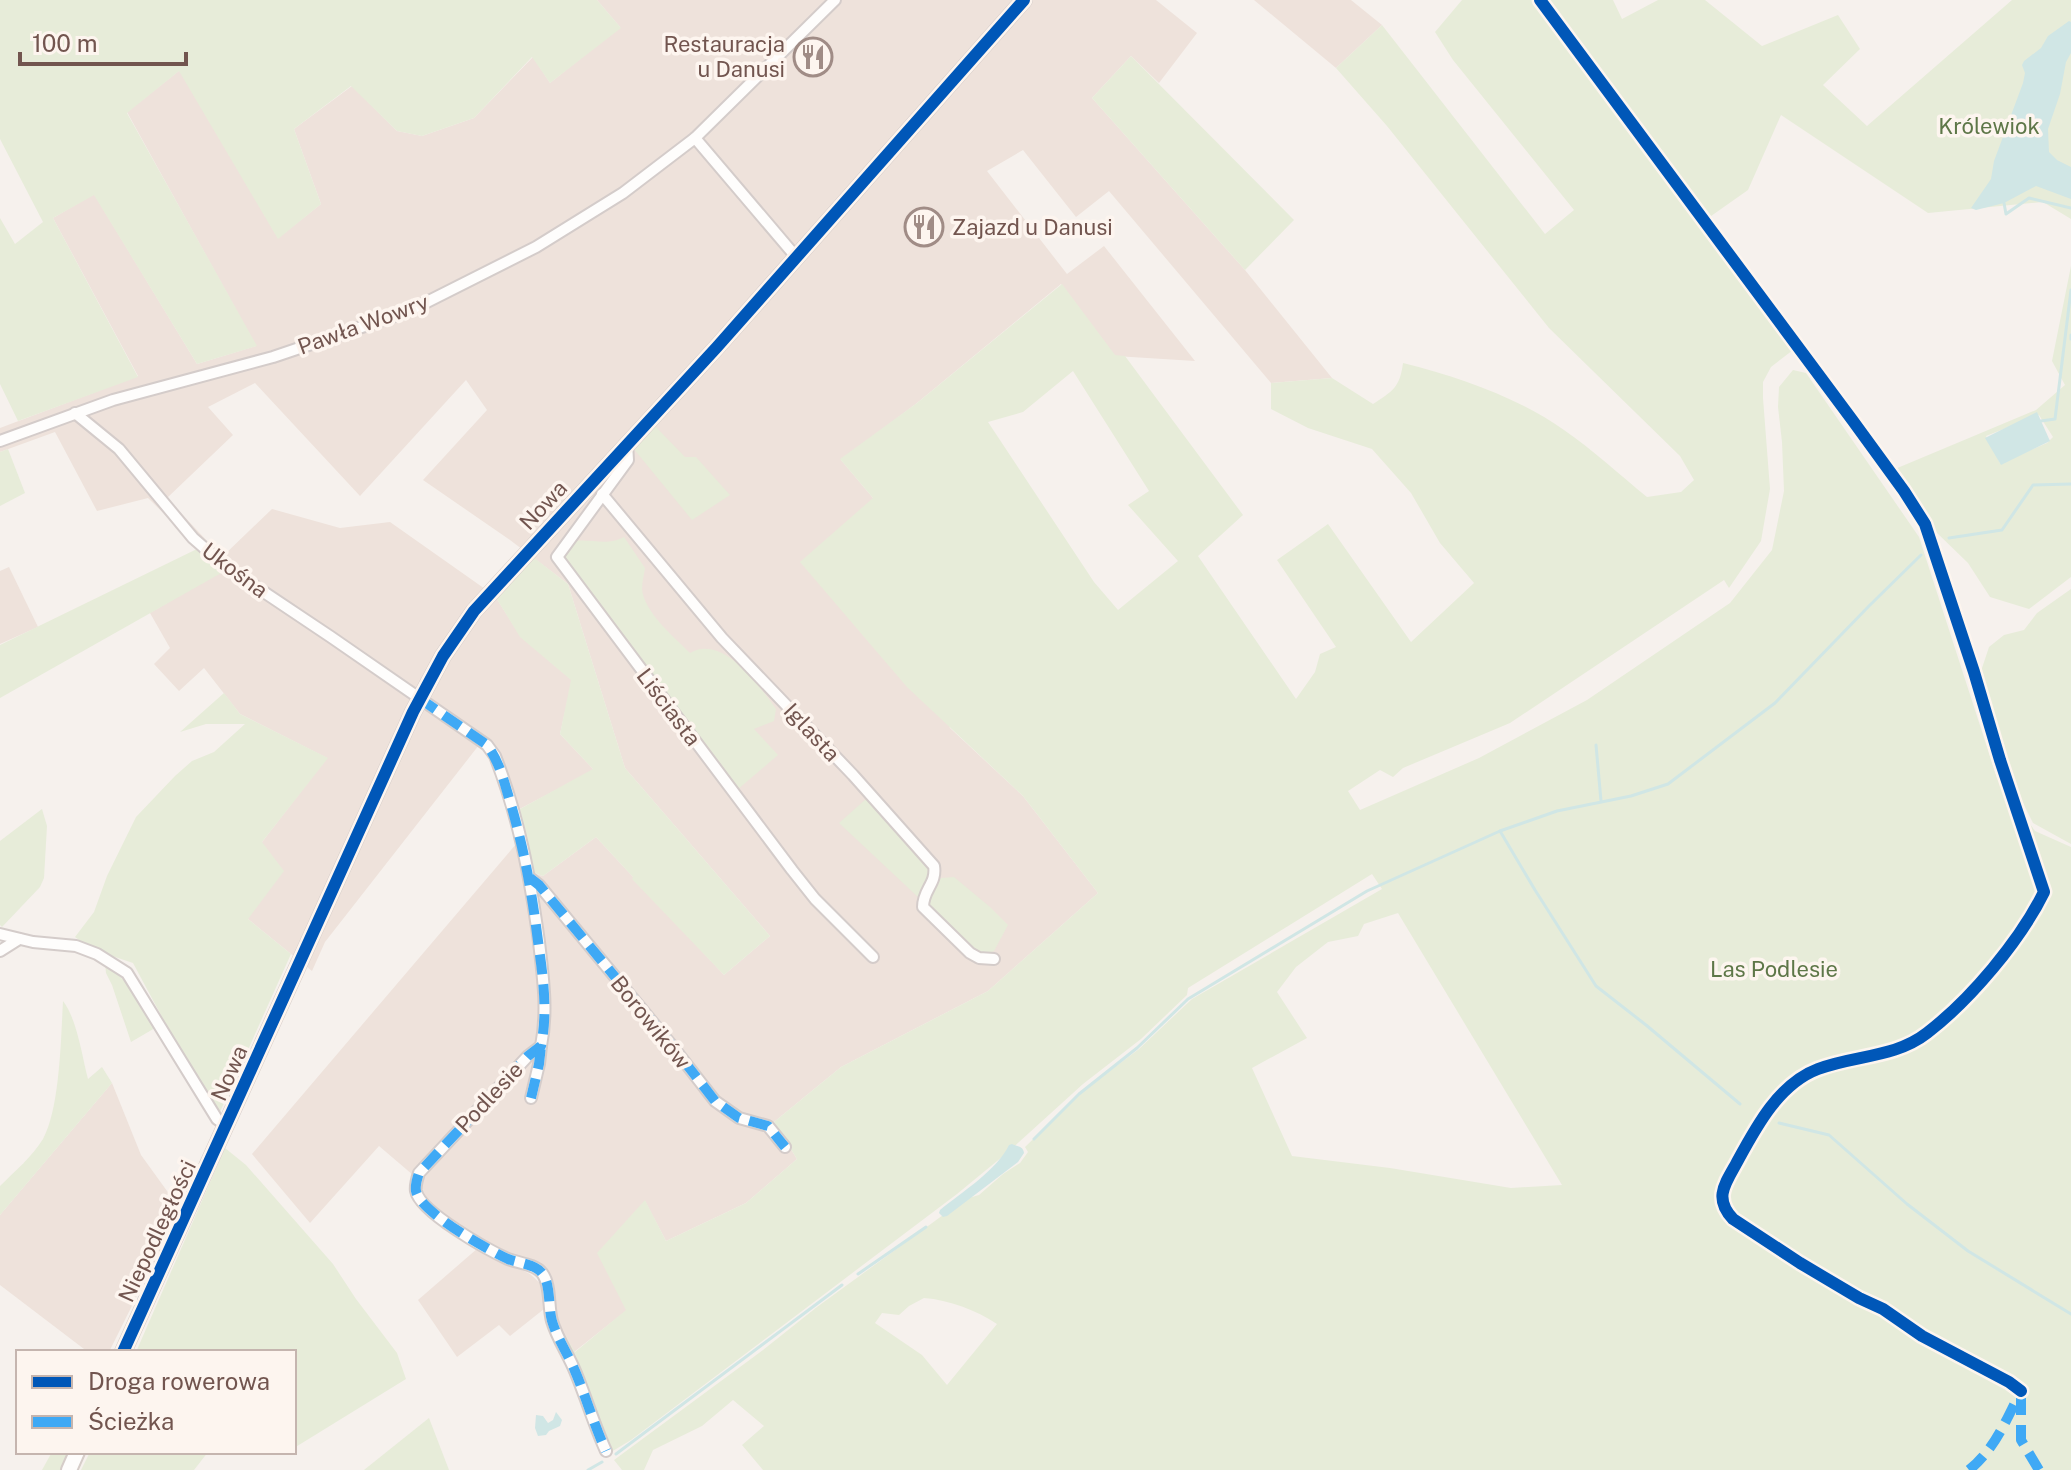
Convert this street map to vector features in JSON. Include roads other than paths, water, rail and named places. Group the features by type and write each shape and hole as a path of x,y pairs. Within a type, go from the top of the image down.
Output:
{"street":[{"name":"Pawła Wowry","path":"0,441 113,400 273,357 409,311 536,247 623,193 695,138 835,0"},
{"name":"Nowa","path":"227,1126 419,698 449,646 474,611 797,258 1024,0"},
{"path":"695,138 797,258"},
{"name":"Ukośna","path":"75,413 119,449 193,538 225,566 419,698"},
{"name":"Liściasta","path":"626,444 628,460 557,557 815,899 873,957"},
{"name":"Iglasta","path":"602,494 722,638 934,866 936,877 923,898 923,907 970,953 979,958 994,959"},
{"name":"Podlesie","path":"419,698 487,745 495,756 530,878 545,997 545,1026 541,1046 528,1056 419,1173 416,1193 432,1212 466,1236 542,1273 552,1321 606,1451"},
{"name":"Borowików","path":"530,878 539,885 715,1101 739,1118 768,1126 785,1147"},
{"path":"0,934 76,946 97,954 127,973 217,1119 227,1126"},
{"path":"0,951 19,939"},
{"path":"531,1098 541,1046"},
{"name":"Niepodległości","path":"124,1350 227,1126"}],"waterway":[{"path":"2004,203 2006,214 2029,198 2071,208"},
{"path":"2041,421 2055,419 2071,290"},
{"path":"1949,538 2002,530 2033,485 2071,484"},
{"path":"1500,831 1557,811 1631,796 1668,784 1775,703 1921,555"},
{"path":"1596,745 1601,801"},
{"path":"1034,1139 1079,1094 1137,1048 1188,999 1367,891 1500,831 1596,986 1740,1104"},
{"path":"1779,1123 1829,1135 1907,1204 1968,1251 2071,1314"},
{"path":"858,1274 926,1227"},
{"path":"616,1454 842,1285"},
{"path":"588,1470 602,1462"}],"place":[{"name":"Restauracja u Danusi","path":"813,57"},
{"name":"Zajazd u Danusi","path":"924,227"}],"park label":[{"name":"Królewiok","path":"1989,126"},
{"name":"Las Podlesie","path":"1774,969"}]}
